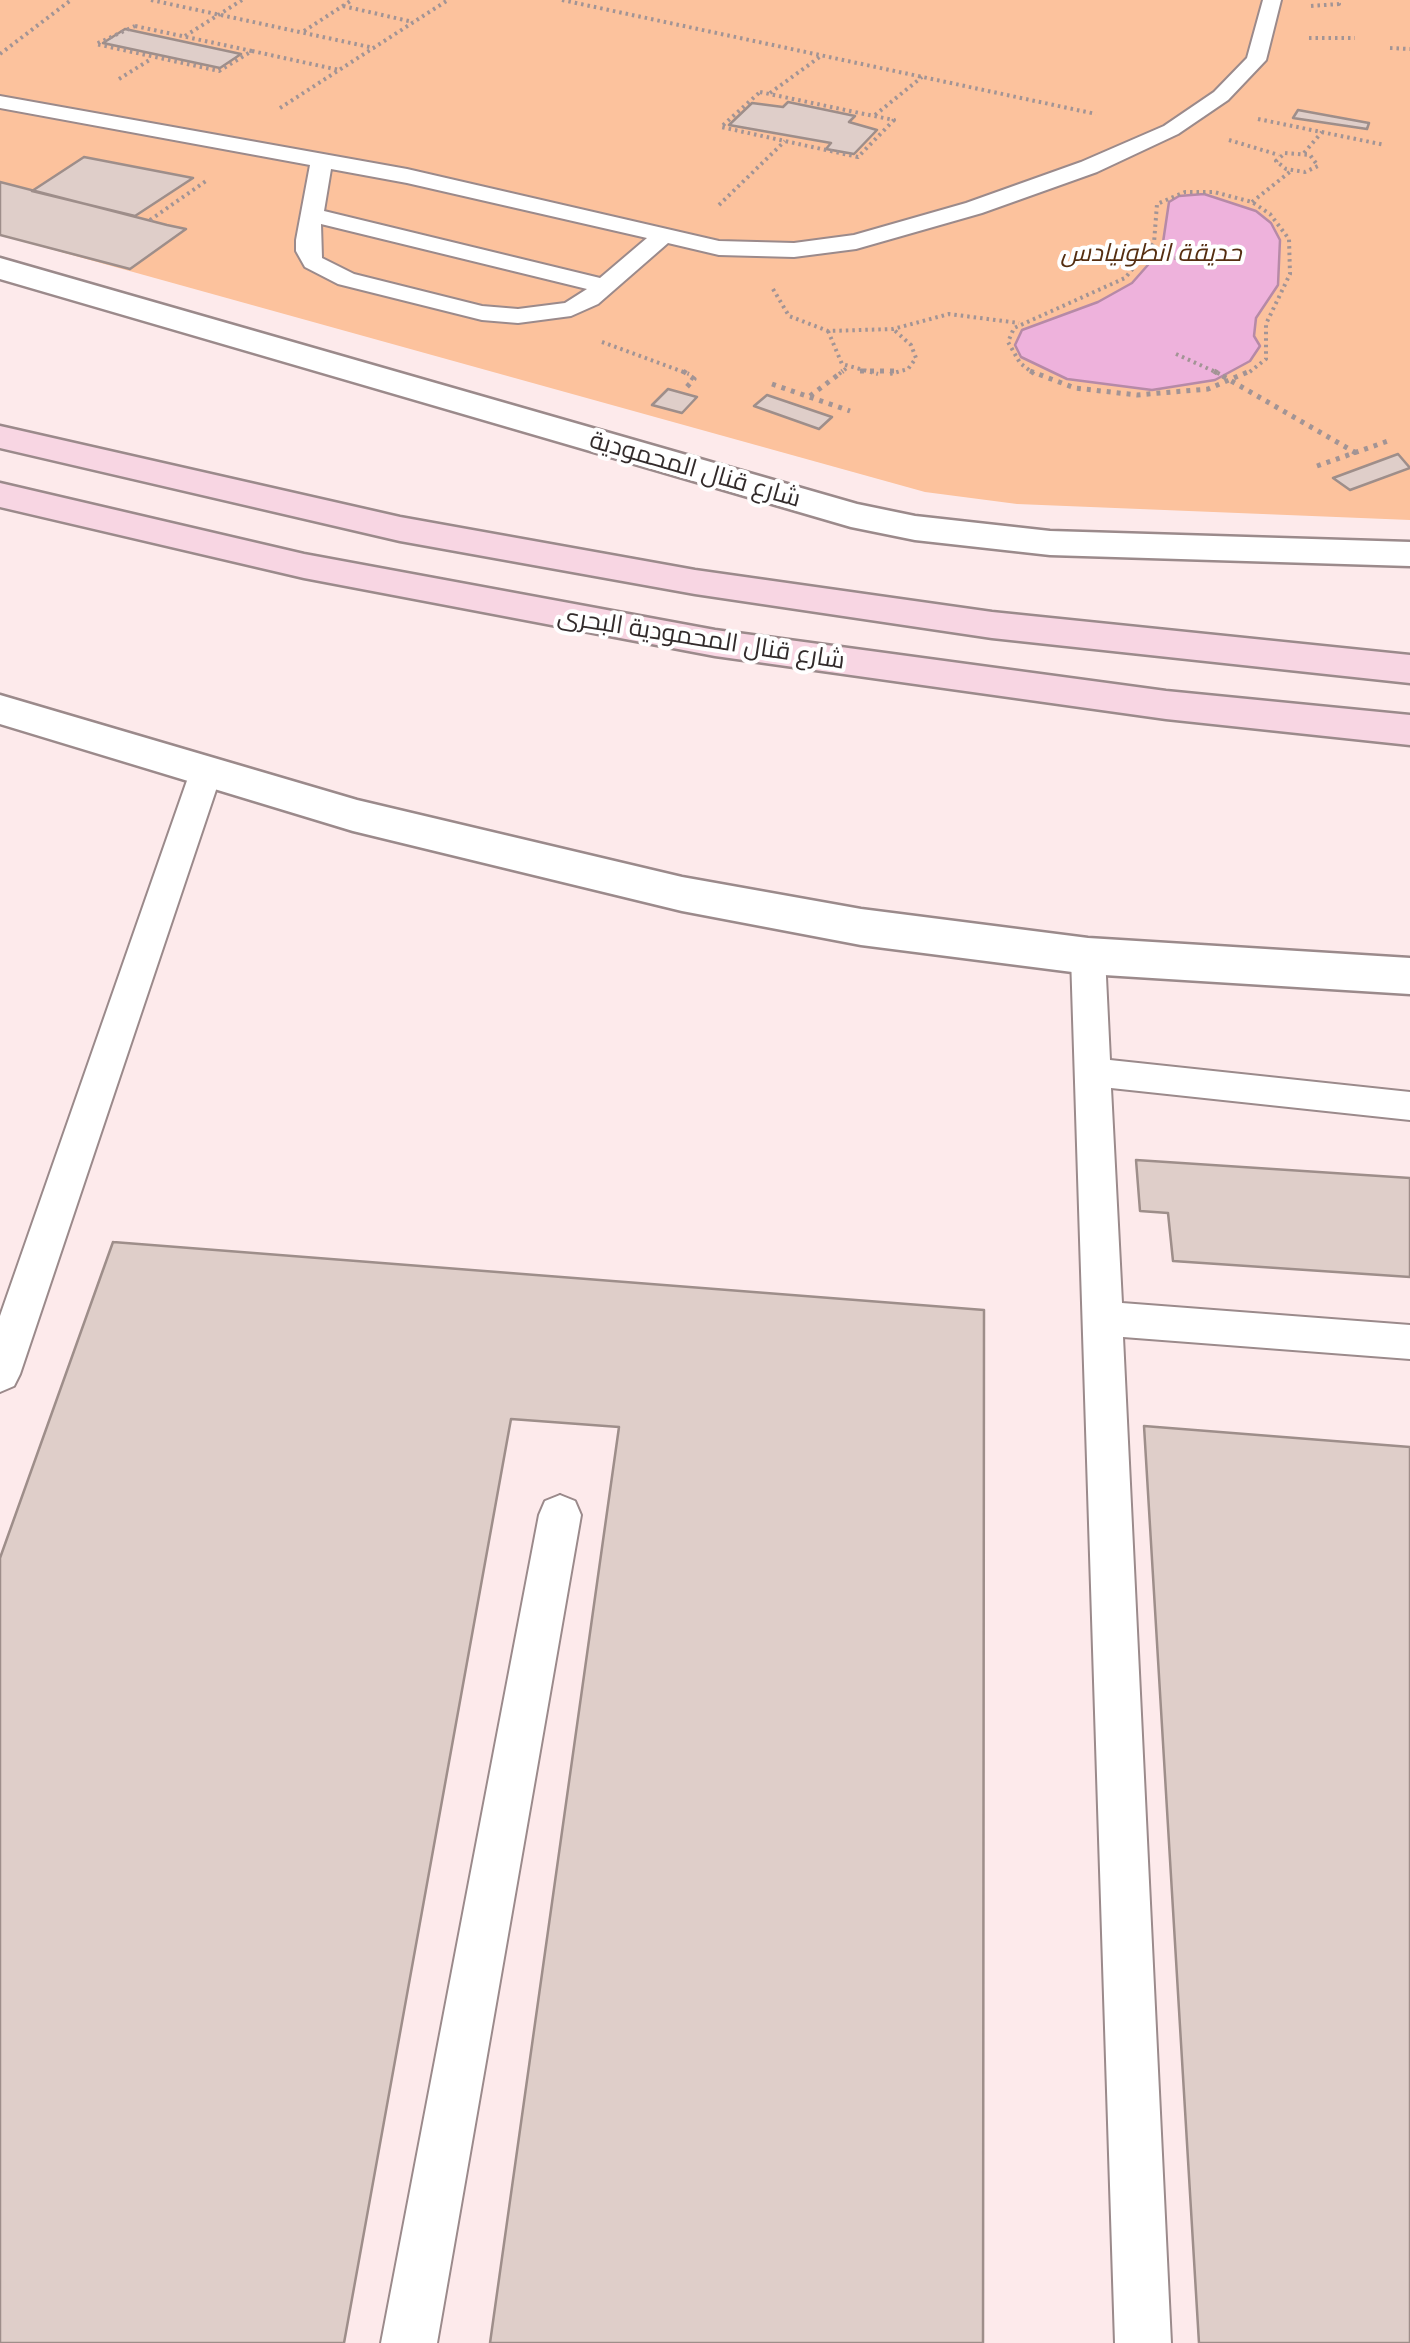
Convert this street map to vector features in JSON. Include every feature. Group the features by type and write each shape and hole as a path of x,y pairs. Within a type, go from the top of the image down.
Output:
{"main road":[{"name":"شارع قنال المحمودية البحرى","path":"0,437 400,529 695,582 992,625 1410,669"},
{"name":"شارع قنال المحمودية البحرى","path":"0,495 322,570 715,643 1166,705 1410,730"}],"street":[{"name":"شارع قنال المحمودية","path":"0,268 851,515 948,533 1050,544 1410,554"},
{"path":"0,710 206,772 512,856 861,928 1088,956 1410,976"}],"lane":[{"path":"0,102 322,159 719,248 761,251 827,247 886,234 1034,188 1140,146 1198,113 1240,78 1256,60 1266,38 1272,0"},
{"path":"322,159 306,252 327,272 482,313 518,316 571,309 662,236"},
{"path":"313,215 604,286"},
{"path":"0,1374 206,772"},
{"path":"1088,956 1143,2343"},
{"path":"1094,1072 1410,1106"},
{"path":"1100,1318 1410,1342"},
{"path":"408,2343 560,1515"}],"path":[{"path":"0,54 71,0"},
{"path":"151,0 374,48"},
{"path":"184,36 242,0"},
{"path":"303,32 352,0"},
{"path":"277,110 448,0"},
{"path":"562,0 1105,116"},
{"path":"342,6 414,22"},
{"path":"252,51 219,71 96,44 132,26 184,36 339,70"},
{"path":"1303,38 1355,38"},
{"path":"0,42 12,44"},
{"path":"1390,48 1410,49"},
{"path":"770,94 822,55"},
{"path":"874,116 922,76"},
{"path":"760,92 770,94 874,116 894,120 858,157 721,128 760,92"},
{"path":"1247,117 1385,145"},
{"path":"1304,153 1322,132"},
{"path":"1218,137 1278,156 1304,153 1315,158 1318,166 1291,170 1252,202"},
{"path":"710,215 785,141"},
{"path":"1278,156 1277,164 1291,170"},
{"path":"761,251 774,291 789,316 828,331 893,330 948,314 970,313 1020,324 1110,288 1150,253 1157,232 1158,204 1163,199 1199,191 1252,202 1270,214 1289,238 1290,274 1266,324 1266,359 1232,379 1163,394 1074,388 1032,373 1020,364 1008,342 1020,324"},
{"path":"1150,253 1202,263"},
{"path":"828,331 836,357 848,367 876,374 908,369 915,352 893,330"},
{"path":"1176,354 1232,379 1268,405 1356,453"},
{"path":"809,397 848,367"},
{"path":"772,384 850,411"},
{"path":"1316,466 1388,441"}],"green space":[{"name":"حديقة انطونيادس","path":"0,0 1410,0 1410,520 1017,504 925,492 0,235"}],"shaded area":[{"path":"1204,194 1256,211 1271,223 1280,240 1278,285 1256,318 1254,336 1260,346 1250,361 1215,380 1152,390 1067,379 1021,357 1015,345 1022,330 1098,302 1132,283 1162,249 1169,202 1179,196"}],"building":[{"path":"125,29 241,54 220,68 103,43"},
{"path":"788,102 855,116 849,122 877,130 854,154 826,149 831,143 729,125 752,103 783,107"},
{"path":"1298,110 1369,123 1367,129 1293,118"},
{"path":"84,157 193,178 135,216 32,191"},
{"path":"0,182 186,229 130,269 0,235"},
{"path":"668,389 697,397 682,413 652,405"},
{"path":"767,395 832,417 819,429 754,406"},
{"path":"1398,454 1410,468 1350,490 1333,478"},
{"path":"1136,1160 1410,1178 1410,1277 1173,1261 1168,1213 1140,1211"},
{"path":"113,1242 984,1310 983,2343 490,2343 619,1427 511,1419 344,2343 0,2343 0,1558"},
{"path":"1144,1426 1410,1447 1410,2343 1199,2343"}]}
